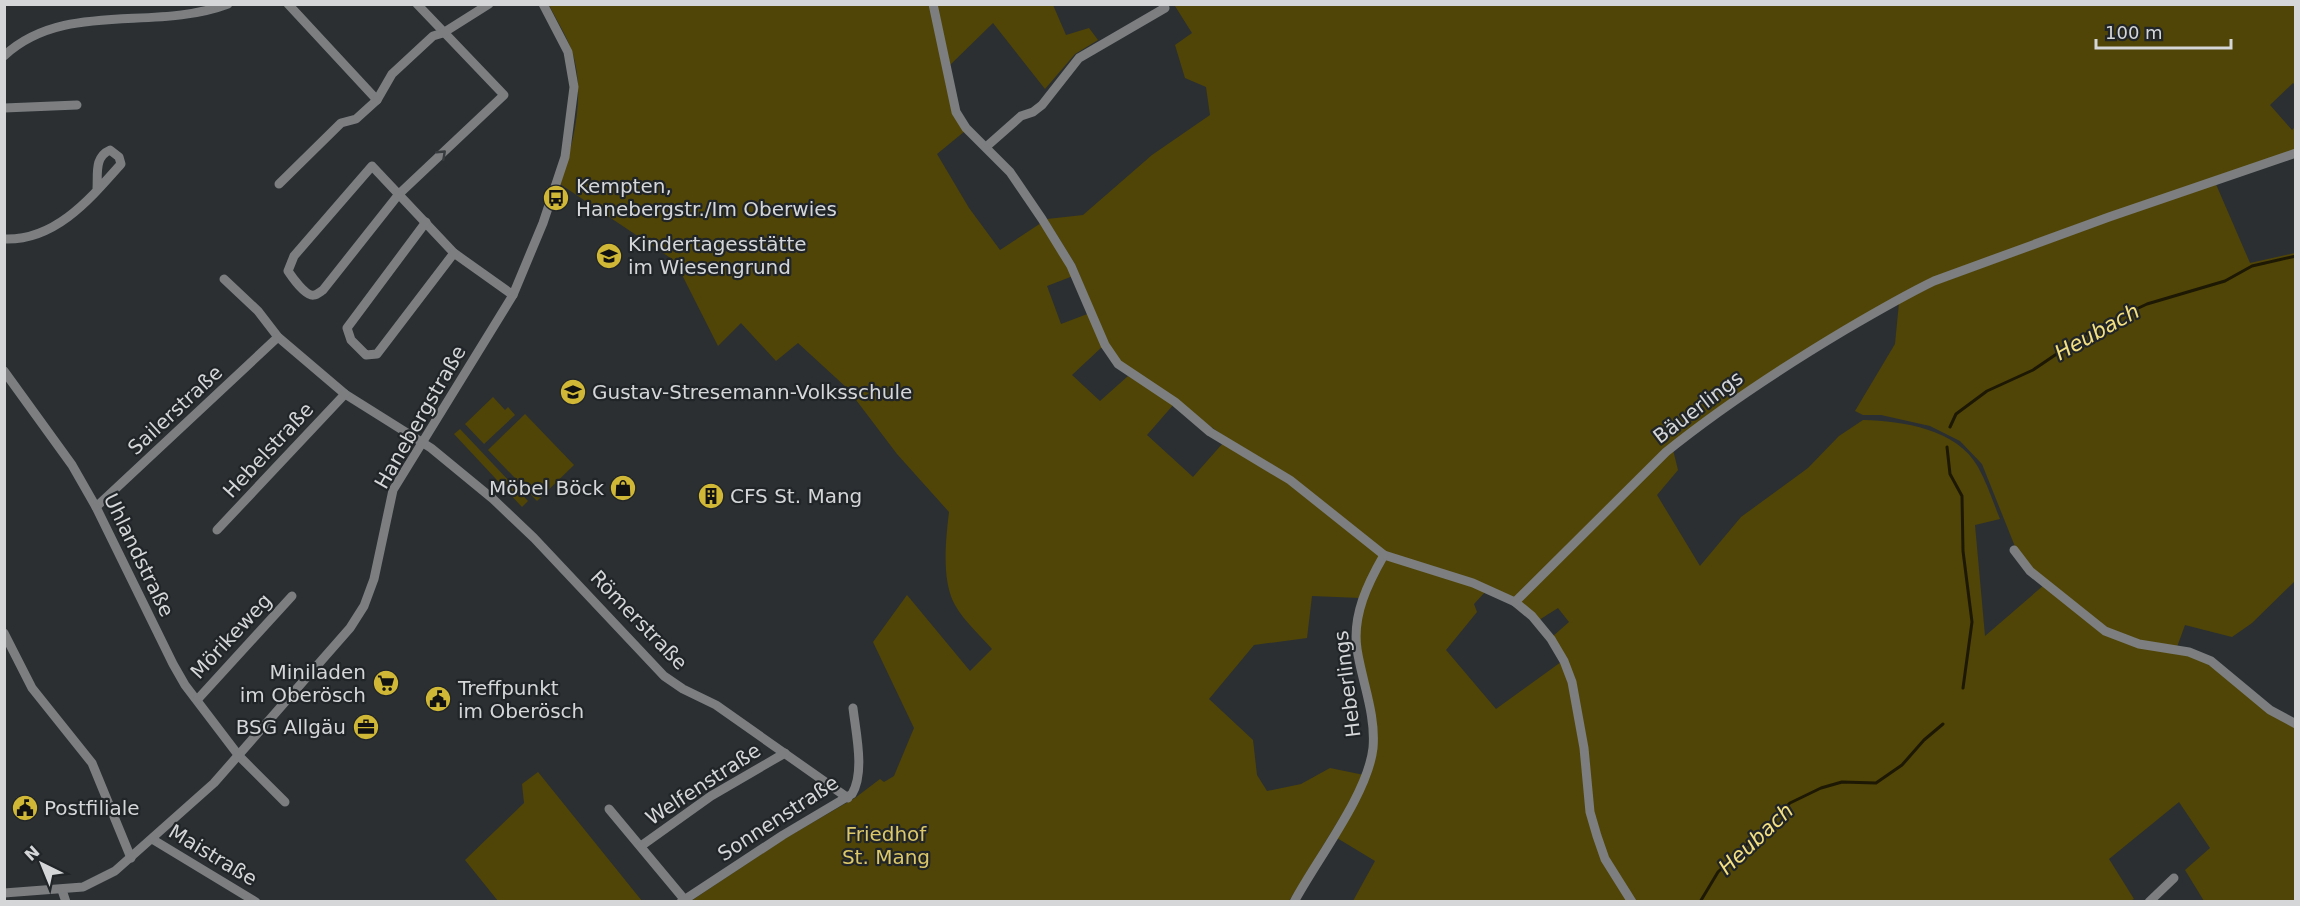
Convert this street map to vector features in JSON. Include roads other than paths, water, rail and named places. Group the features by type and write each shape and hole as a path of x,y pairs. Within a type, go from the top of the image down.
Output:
{"street":[{"path":"5,55 27,35 44,27 68,21 104,16 188,14 214,10 228,4"},
{"path":"288,4 377,100"},
{"path":"417,4 504,95 399,194 322,290 309,295 288,271 294,256 372,166 399,194 426,222 454,253 513,295"},
{"path":"279,184 341,123 356,119 377,100 392,74 433,36 443,33 489,4"},
{"name":"Hanebergstraße","path":"4,893 83,887 101,879 131,858 214,783 239,756 350,628 364,606 374,579 393,490 513,295 543,223 565,157 574,87 568,52 543,4"},
{"path":"933,4 956,112 966,128 1010,172 1071,266 1105,345 1118,364 1175,402 1210,432 1290,480 1384,555 1473,583 1515,602 1532,616 1551,639 1572,682 1582,737 1590,812 1597,836 1605,859 1632,902"},
{"path":"986,147 1021,116 1033,112 1042,105 1079,58 1165,8"},
{"path":"4,108 77,105"},
{"path":"97,189 99,158 102,153 110,150 129,166"},
{"name":"Bäuerlings","path":"1515,602 1666,452 1687,435 1794,360 1910,292 1934,281 2119,214 2295,153"},
{"path":"4,239 23,237 64,222 121,164 119,157"},
{"path":"426,222 347,328 351,340 366,355 377,354 454,253"},
{"name":"Römerstraße","path":"224,279 258,311 278,338 345,394 422,442 463,472 534,538 664,676 683,689 716,705 848,798"},
{"name":"Sailerstraße","path":"96,507 278,338"},
{"name":"Uhlandstraße","path":"4,371 72,465 96,507 173,664 239,756 285,802"},
{"name":"Hebelstraße","path":"217,530 345,394"},
{"path":"2014,550 2030,571 2105,631 2139,644 2189,652 2211,661 2270,710 2295,724"},
{"name":"Heberlings","path":"1294,902 1349,809 1366,775 1373,746 1372,719 1357,649 1358,618 1366,592 1384,555"},
{"name":"Mörikeweg","path":"197,700 292,596"},
{"path":"4,633 32,688 92,763 131,858"},
{"name":"Sonnenstraße","path":"682,900 783,835 848,798 858,783 860,772 853,708"},
{"name":"Welfenstraße","path":"640,846 711,796 785,753"},
{"path":"609,809 682,900"},
{"name":"Maistraße","path":"152,839 256,902"},
{"path":"2149,902 2174,878"},
{"path":"62,890 66,902"}],"waterway":[{"name":"Heubach","path":"1950,427 1956,414 1987,391 2033,370 2092,330 2147,304 2225,281 2252,266 2296,256"},
{"name":"Heubach","path":"1947,447 1950,474 1962,496 1963,551 1972,622 1963,688"},
{"name":"Heubach","path":"1700,902 1718,872 1790,803 1821,788 1842,782 1876,783 1902,765 1924,740 1943,724"}],"place":[{"name":"Kempten, Hanebergstr./Im Oberwies","path":"556,198"},
{"name":"Kindertagesstätte im Wiesengrund","path":"609,256"},
{"name":"Gustav-Stresemann-Volksschule","path":"573,392"},
{"name":"Möbel Böck","path":"623,488"},
{"name":"CFS St. Mang","path":"711,496"},
{"name":"Miniladen im Oberösch","path":"386,683"},
{"name":"Treffpunkt im Oberösch","path":"438,699"},
{"name":"BSG Allgäu","path":"366,727"},
{"name":"Postfiliale","path":"25,808"}],"park label":[{"name":"Friedhof St. Mang","path":"886,846"}]}
